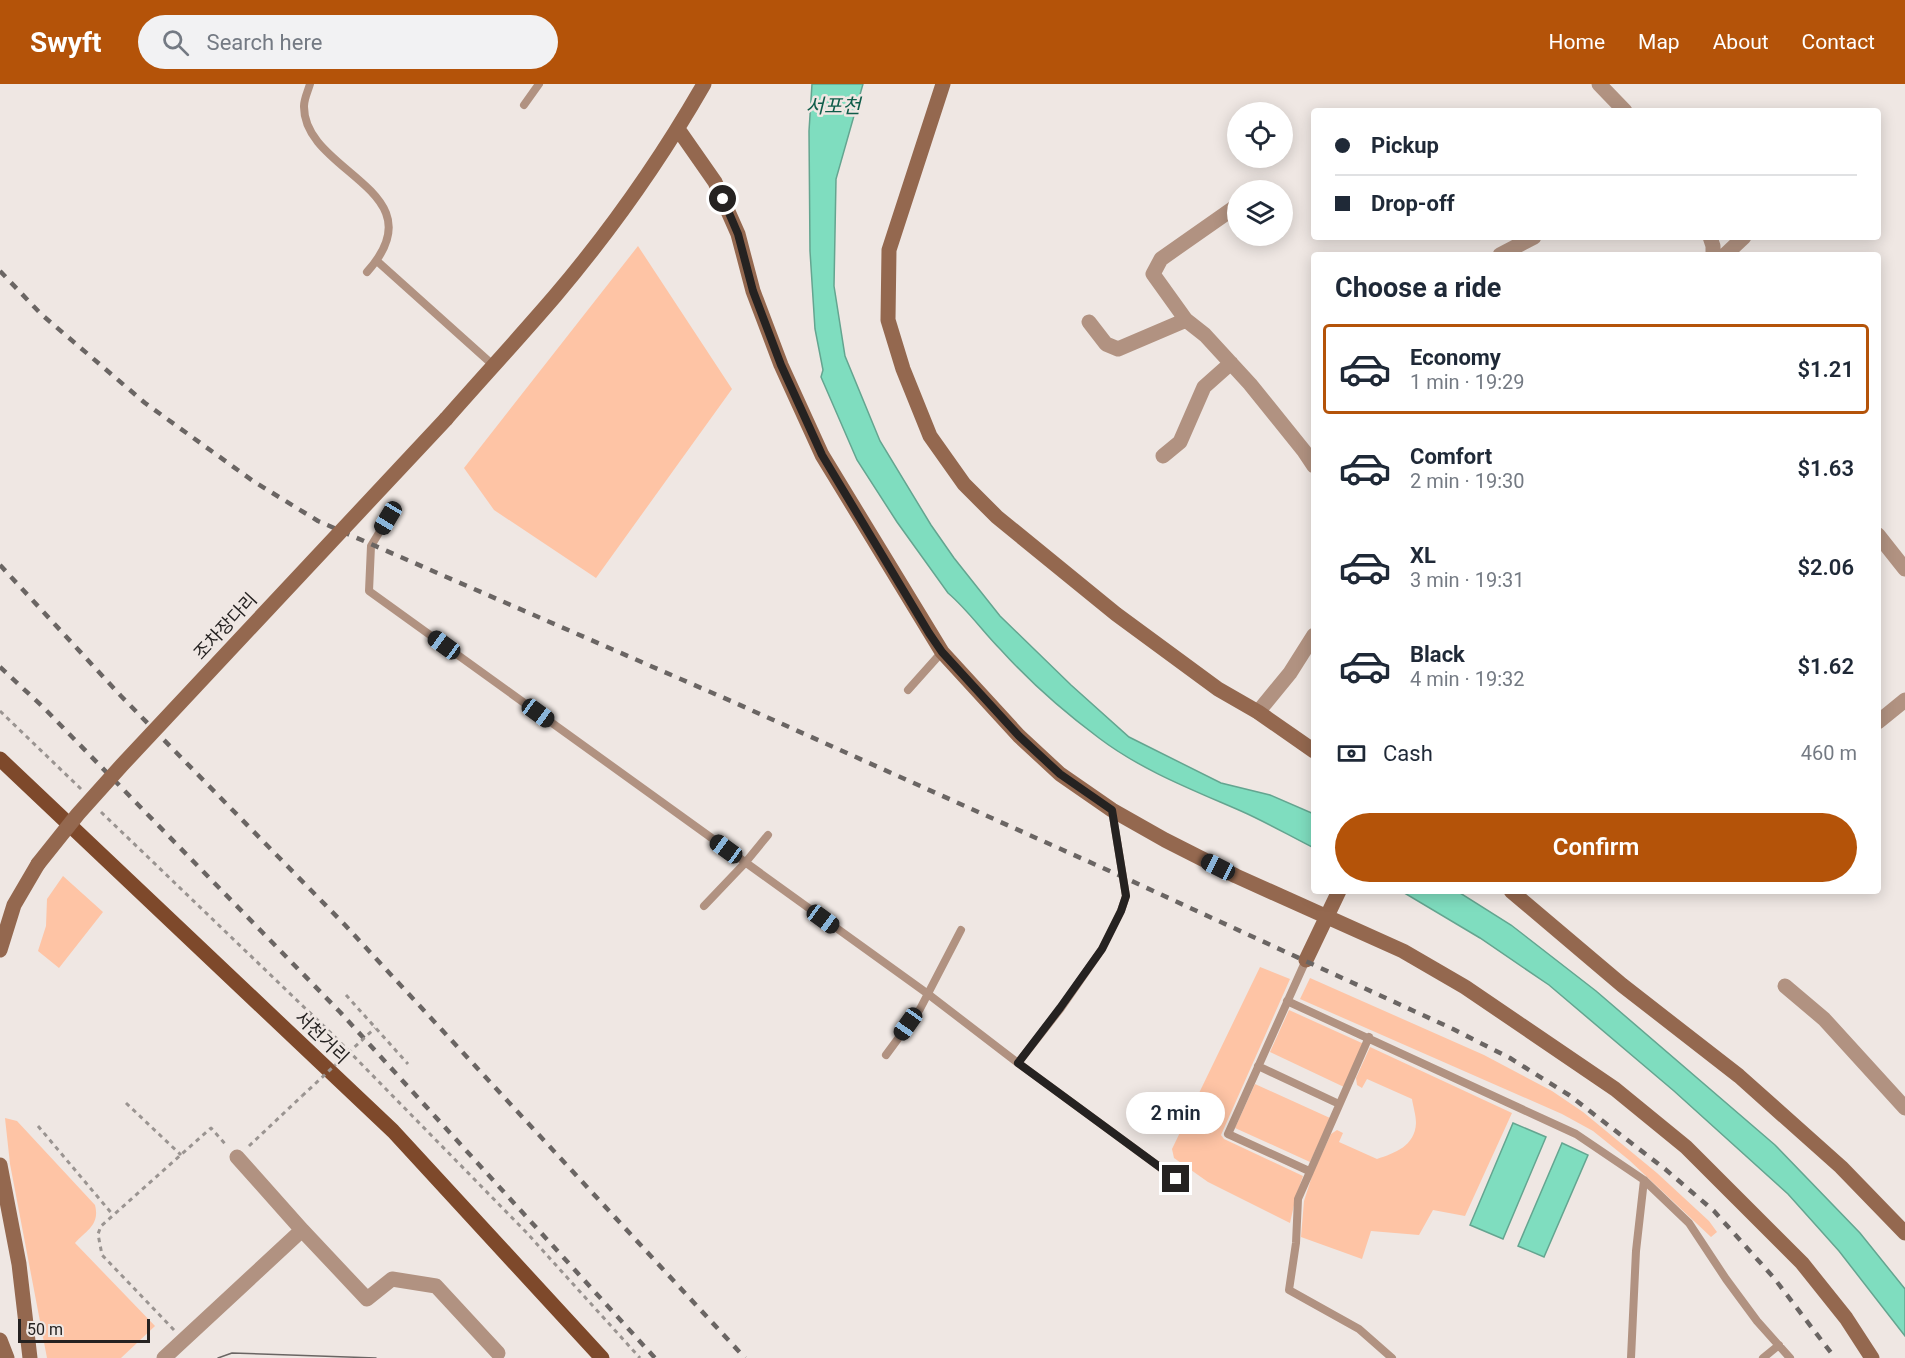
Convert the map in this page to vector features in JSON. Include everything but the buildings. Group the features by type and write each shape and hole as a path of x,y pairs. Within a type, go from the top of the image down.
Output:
{"main road":[{"name":"서천거리","path":"0,759 393,1131 602,1358"}],"street":[{"name":"조차장다리","path":"0,950 14,904 38,864 78,814 446,419 556,295 617,217 678,129 704,84"},
{"path":"943,84 889,250 888,320 903,369 930,436 964,484 997,517 1116,614 1218,689 1258,712 1311,749"},
{"path":"1599,84 1622,108"},
{"path":"678,129 715,182 738,234 753,291 781,365 822,455 942,652 1019,736 1060,774 1112,810 1236,876 1403,951 1465,987 1615,1089 1686,1147 1802,1263 1846,1318 1872,1358"},
{"path":"1227,213 1161,259 1153,274 1186,320 1205,335 1231,363 1311,462"},
{"path":"1506,252 1528,240"},
{"path":"1728,252 1741,240"},
{"path":"1089,322 1106,344 1118,349 1186,320"},
{"path":"1164,456 1180,442 1204,387 1231,363"},
{"path":"1881,539 1905,569"},
{"path":"1258,712 1290,673 1311,640"},
{"path":"1881,720 1905,700"},
{"path":"1306,960 1338,894"},
{"path":"1515,894 1622,985 1739,1076 1841,1167 1905,1233"},
{"path":"1785,986 1824,1019 1905,1108"},
{"path":"237,1157 367,1299 392,1279 436,1286 498,1353"},
{"path":"0,1165 19,1264 30,1358"},
{"path":"164,1358 302,1230"},
{"path":"0,1340 7,1358"}],"lane":[{"path":"310,84 303,105 308,128 316,141 380,201 389,222 386,244 377,261 367,272"},
{"path":"524,105 539,84"},
{"path":"377,261 493,365"},
{"path":"388,518 371,546 369,591 928,994 1176,1179"},
{"path":"908,690 942,652"},
{"path":"1018,1063 1102,949 1121,911 1126,896 1112,810"},
{"path":"704,906 768,835"},
{"path":"886,1055 928,994 961,930"},
{"path":"1306,960 1228,1134 1309,1171"},
{"path":"1287,1001 1576,1134 1644,1180 1689,1223 1757,1321 1790,1358"},
{"path":"1369,1037 1298,1198 1296,1243 1289,1290 1359,1329 1392,1358"},
{"path":"1258,1066 1339,1104"},
{"path":"1631,1358 1636,1251 1644,1180"},
{"path":"1763,1358 1779,1345"}],"path":[{"path":"0,711 84,793"},
{"path":"99,810 333,1035 526,1232 640,1358"},
{"path":"346,995 408,1064"},
{"path":"183,1340 102,1255 98,1234 101,1226 211,1128 237,1157 375,1028"},
{"path":"126,1103 181,1155"},
{"path":"38,1126 113,1215"}],"shaded area":[{"path":"638,246 732,389 596,578 494,510 464,468"},
{"path":"63,876 103,912 59,968 38,951 46,926 47,899"},
{"path":"1260,967 1290,979 1221,1135 1224,1139 1303,1176 1290,1223 1208,1182 1174,1158 1172,1149"},
{"path":"1310,978 1484,1055 1552,1091 1583,1112 1657,1173 1709,1221 1717,1232 1711,1237 1629,1160 1593,1131 1562,1114 1300,999"},
{"path":"1289,1010 1364,1044 1344,1087 1270,1052"},
{"path":"1370,1047 1512,1113 1465,1216 1433,1210 1419,1235 1371,1231 1362,1259 1301,1237 1304,1201 1313,1173 1331,1134 1337,1130 1343,1133 1339,1142 1377,1159 1403,1147 1415,1131 1416,1120 1412,1099 1367,1079 1362,1088 1357,1085 1356,1078"},
{"path":"1255,1084 1330,1118 1310,1162 1235,1128"},
{"path":"5,1118 17,1121 95,1205 94,1222 75,1243 155,1326 121,1358 47,1358 10,1164"}],"water":[{"name":"서포천","path":"812,84 863,84 836,179 834,286 845,356 880,441 954,558 1000,616 1129,737 1221,783 1270,795 1311,813 1311,846 1250,815 1150,770 1086,728 1024,674 948,593 897,522 857,460 821,377 823,370 815,329 810,251 809,131"},
{"path":"1406,894 1462,894 1511,925 1596,991 1775,1145 1860,1233 1905,1289 1905,1336 1839,1251 1788,1194 1674,1091 1549,985 1480,938"},
{"path":"1513,1123 1546,1137 1503,1239 1470,1225"},
{"path":"1562,1143 1588,1155 1544,1257 1518,1246"}],"tram line":[{"path":"218,1358 232,1353 376,1358"}],"railway":[{"path":"0,271 41,314 145,403 253,481 318,521 731,701 1123,877 1453,1029 1510,1058 1569,1095 1665,1169 1714,1211 1774,1278 1835,1358"},
{"path":"0,565 121,696 345,925 745,1358"},
{"path":"0,667 42,706 340,1012 655,1358"}],"route":[{"path":"723,199 738,234 753,291 781,365 822,455 929,633 942,652 1019,736 1060,774 1112,810 1126,896 1121,911 1102,949 1018,1063 1176,1179"}]}
